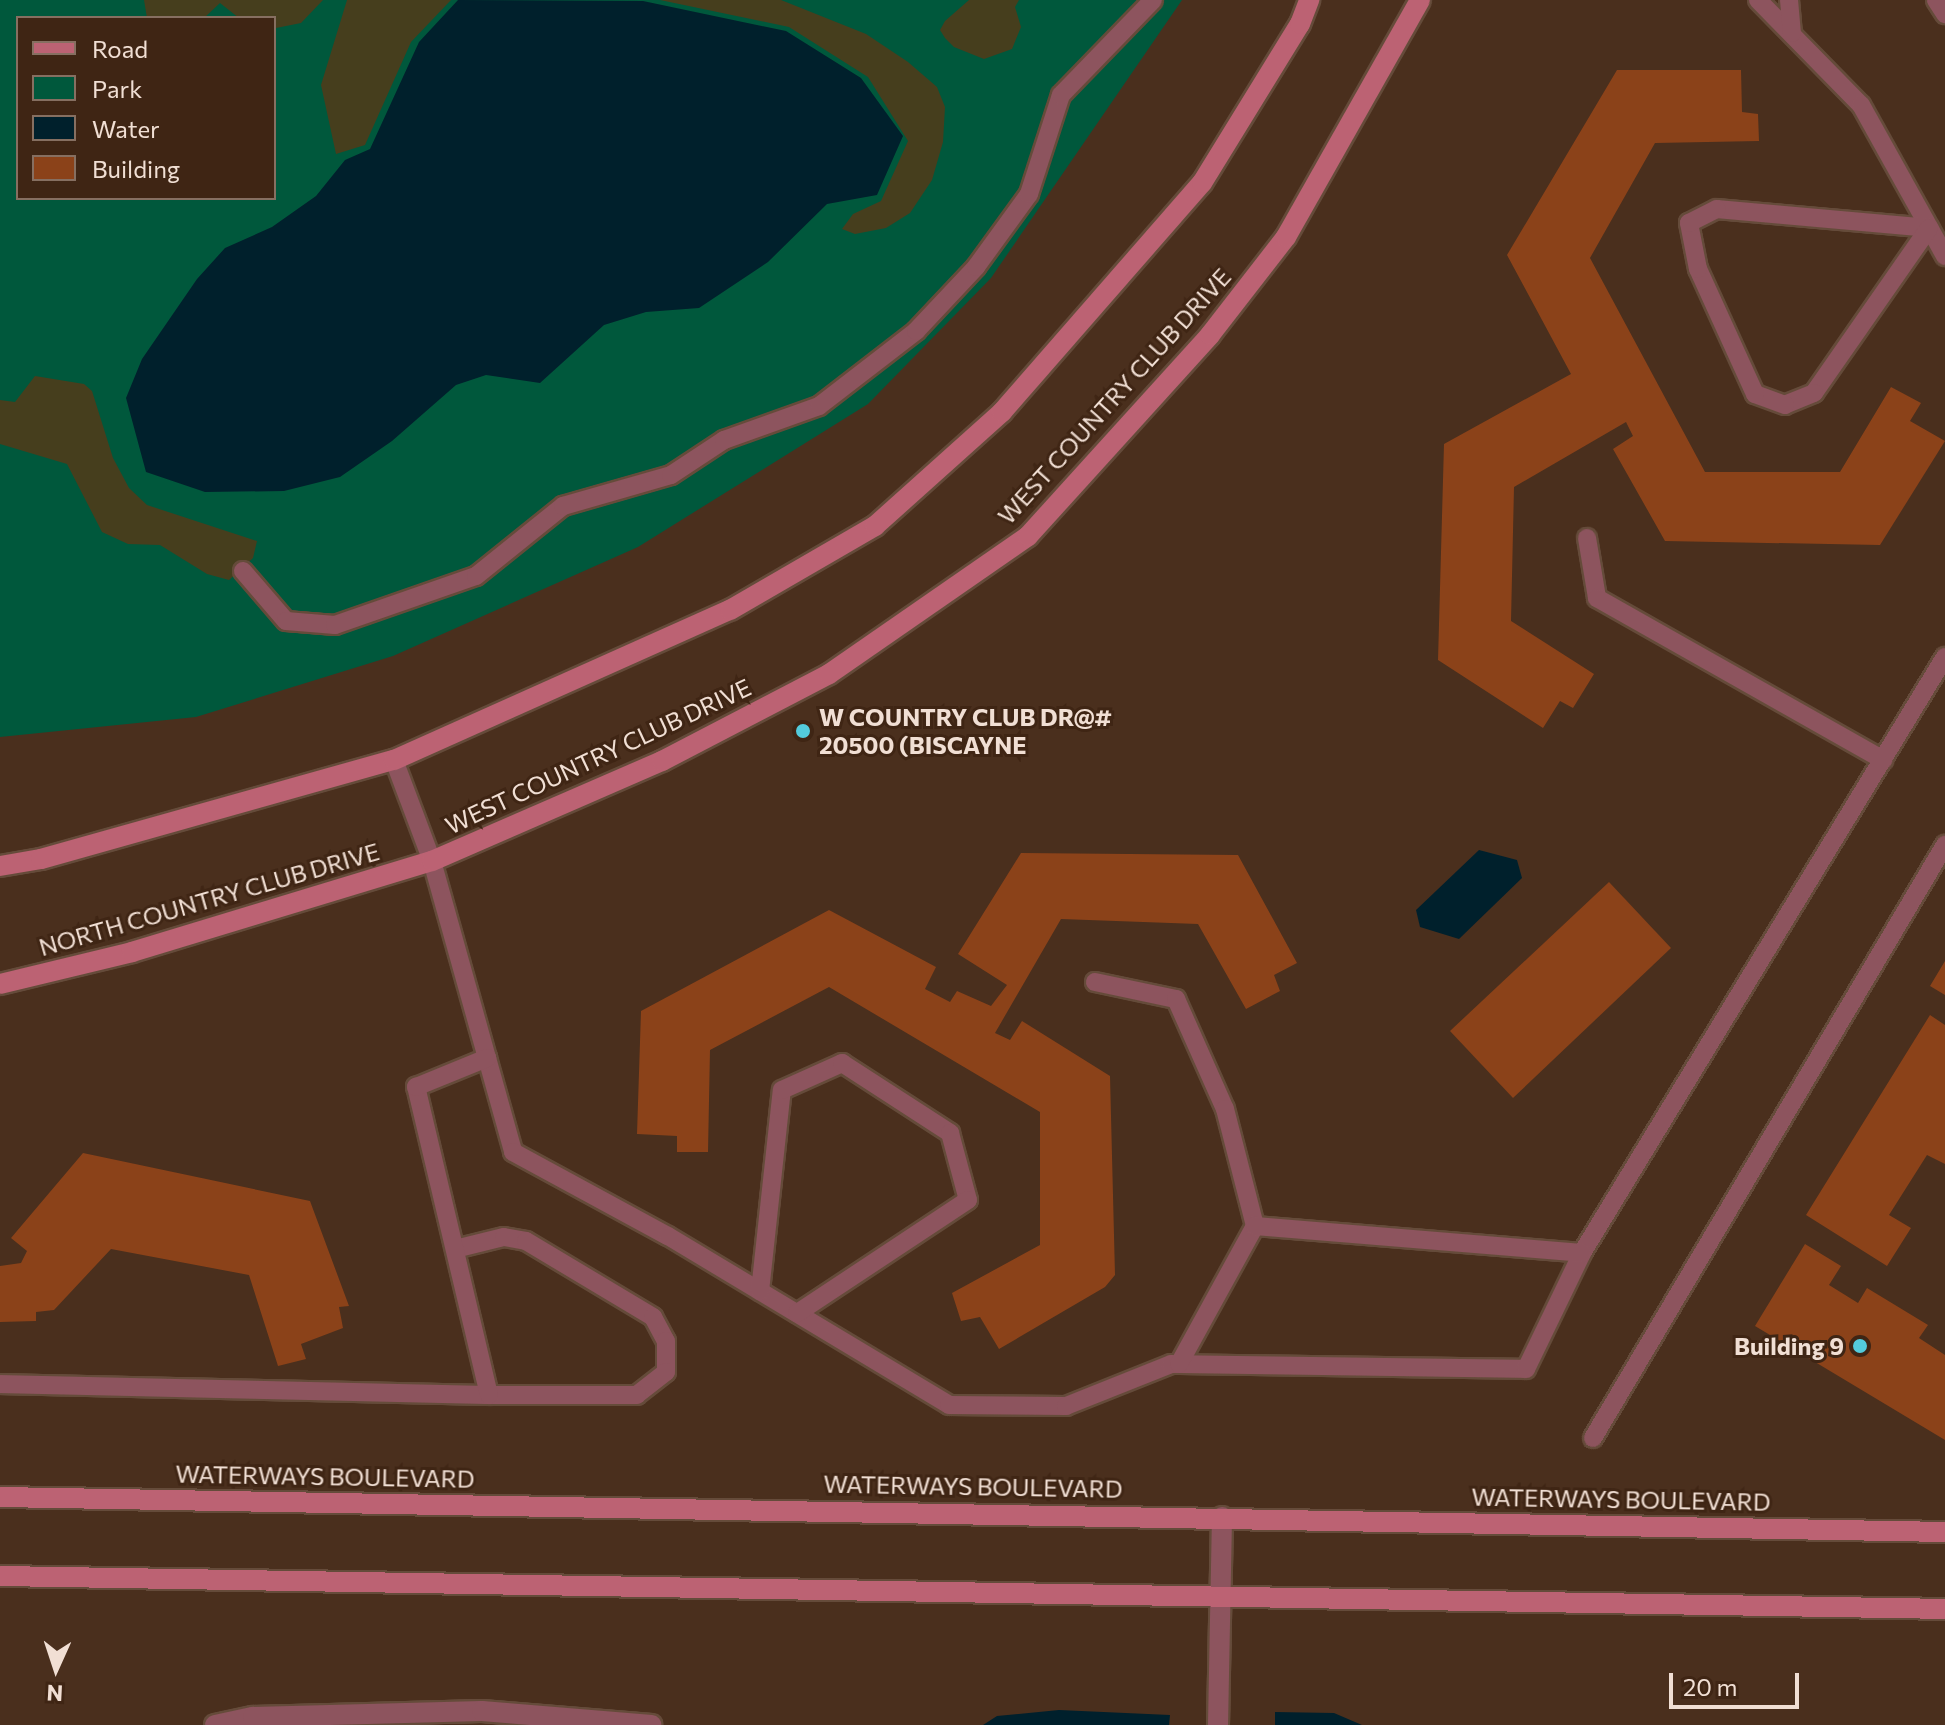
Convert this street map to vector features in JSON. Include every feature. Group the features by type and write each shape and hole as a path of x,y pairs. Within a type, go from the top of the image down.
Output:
{"street":[{"path":"0,866 41,859 394,760 730,610 875,526 1002,412 1202,183 1300,24 1309,0"},
{"name":"WEST COUNTRY CLUB DRIVE","path":"432,861 662,761 829,674 1028,536 1210,335 1286,237 1420,0"},
{"name":"NORTH COUNTRY CLUB DRIVE","path":"0,984 132,952 432,861"},
{"name":"WATERWAYS BOULEVARD","path":"0,1497 1945,1532"},
{"path":"1218,1725 1222,1517"},
{"path":"0,1576 1945,1609"},
{"path":"215,1725 253,1717 482,1711 651,1725"}],"lane":[{"path":"243,571 286,621 335,625 476,576 563,506 671,475 724,440 819,406 916,331 976,267 1029,194 1061,95 1153,0"},
{"path":"1758,0 1861,105 1945,256"},
{"path":"1789,0 1792,33"},
{"path":"1936,0 1945,14"},
{"path":"1717,209 1929,228 1814,393 1785,405 1755,394 1698,269 1689,223 1717,209"},
{"path":"1587,538 1597,598 1883,760"},
{"path":"394,760 432,861 513,1152 760,1291 949,1405 1066,1406 1179,1364 1526,1369 1582,1253 1945,657"},
{"path":"1593,1438 1945,845"},
{"path":"1095,982 1176,999 1225,1109 1255,1226 1179,1364"},
{"path":"487,1058 416,1087 489,1395"},
{"path":"760,1291 782,1090 842,1063 950,1133 968,1200 797,1313"},
{"path":"1255,1226 1582,1253"},
{"path":"0,1384 489,1395 637,1395 666,1372 666,1341 653,1317 526,1241 504,1237 455,1249"}],"green space":[{"path":"0,0 1182,0 991,278 868,404 638,547 393,656 196,717 0,737"}],"sand":[{"path":"144,0 323,0 301,23 276,28 276,16 236,16 220,3 206,16 147,16"},
{"path":"347,0 451,0 411,42 365,145 336,154 321,85"},
{"path":"660,0 781,0 866,34 908,62 937,87 945,107 943,142 932,180 910,213 886,228 855,234 842,229 853,214 881,201 908,141 868,77 789,27"},
{"path":"969,0 1019,0 1015,7 1021,27 1012,49 984,59 954,47 945,38 940,30 945,21"},
{"path":"35,376 84,384 92,391 113,458 129,488 147,505 257,541 253,558 229,580 207,574 160,545 128,544 102,532 67,464 0,444 0,400 15,402"}],"water":[{"path":"458,0 643,1 786,31 861,78 903,136 877,195 827,204 768,262 699,308 646,312 604,325 540,383 486,375 456,385 392,441 340,477 284,491 205,492 146,472 126,398 142,359 197,279 225,248 272,227 316,196 345,160 370,149 419,42"},
{"path":"1479,850 1517,860 1522,878 1459,939 1420,927 1416,910"},
{"path":"1059,1710 1170,1715 1169,1725 983,1725 997,1716"},
{"path":"1275,1712 1334,1713 1362,1725 1275,1725"}],"building":[{"path":"1617,70 1741,70 1742,112 1758,114 1759,141 1655,143 1590,258 1705,472 1840,472 1891,387 1921,403 1910,421 1945,441 1880,545 1665,541 1613,449 1633,436 1626,422 1514,487 1511,621 1594,674 1573,708 1560,701 1543,728 1438,660 1444,444 1571,374 1507,255"},
{"path":"1021,853 1238,855 1297,963 1274,975 1280,991 1246,1009 1198,924 1061,919 995,1033 1010,1040 1022,1021 1110,1076 1115,1275 1105,1287 999,1349 980,1317 961,1321 952,1293 1040,1245 1040,1112 829,987 710,1050 708,1152 677,1152 677,1136 637,1134 641,1011 829,910 936,967 925,989 950,1002 957,991 991,1006 1007,985 958,954"},
{"path":"1609,882 1671,948 1513,1098 1450,1031"},
{"path":"1945,961 1945,995 1930,986"},
{"path":"1930,1015 1945,1025 1945,1164 1927,1155 1889,1215 1911,1228 1887,1266 1806,1215"},
{"path":"83,1153 310,1201 349,1306 339,1307 343,1328 301,1344 306,1359 278,1366 249,1275 111,1249 54,1310 36,1312 36,1321 0,1322 0,1266 21,1263 27,1251 11,1238"},
{"name":"Building 9","path":"1805,1244 1841,1266 1829,1285 1858,1303 1867,1288 1928,1325 1919,1338 1945,1355 1945,1440 1755,1326"}],"place":[{"name":"W COUNTRY CLUB DR@# 20500 (BISCAYNE","path":"803,731"},
{"name":"Building 9","path":"1860,1346"}]}
